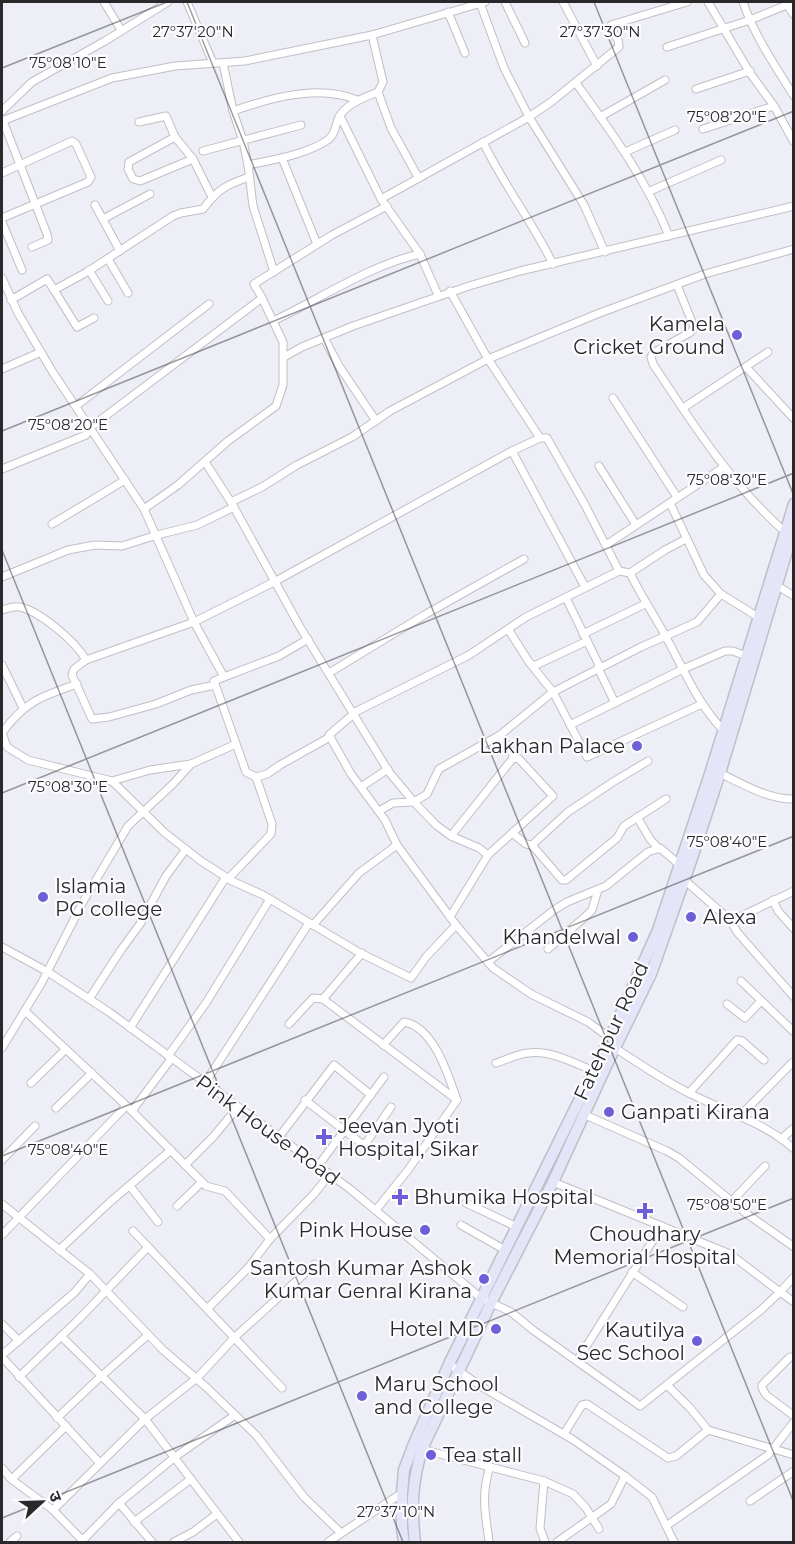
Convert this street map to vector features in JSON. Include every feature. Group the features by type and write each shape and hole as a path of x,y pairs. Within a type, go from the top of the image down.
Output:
{"street":[{"path":"104,2 121,30"},
{"path":"2,111 32,82 168,2"},
{"path":"187,2 213,63"},
{"path":"32,247 48,240 2,121 112,78 175,66 245,61 372,34 482,2 504,68 528,117 585,205 605,252"},
{"path":"505,2 525,43"},
{"path":"563,2 597,66"},
{"path":"381,199 528,117 576,83 619,47 611,25 687,2"},
{"path":"708,2 774,106 794,142"},
{"path":"743,2 750,20 794,96"},
{"path":"667,47 725,29 785,3 794,2"},
{"path":"785,3 794,15"},
{"path":"448,12 465,53"},
{"path":"248,165 282,158 313,147 334,133 340,116 357,100 378,92 383,82 372,34"},
{"path":"223,63 233,111 243,141 253,206 274,272"},
{"path":"696,89 750,71"},
{"path":"600,117 664,80"},
{"path":"576,83 650,192 669,236"},
{"path":"378,92 391,128 418,177"},
{"path":"233,111 284,96 337,94 357,100"},
{"path":"704,129 774,106"},
{"path":"139,122 166,116 175,138 193,159 212,197"},
{"path":"340,116 381,199 420,255 438,295"},
{"path":"203,152 301,125"},
{"path":"625,152 675,130"},
{"path":"175,138 129,162 128,169 133,179 140,181 193,159"},
{"path":"2,173 74,141 90,174 91,179 88,182 2,220 22,270"},
{"path":"483,142 498,172 532,224 553,264"},
{"path":"282,158 317,244"},
{"path":"650,192 722,160"},
{"path":"54,290 108,259 173,216 203,209 212,197 227,185 249,177"},
{"path":"103,219 150,194"},
{"path":"96,205 120,251"},
{"path":"144,509 178,485 228,441 276,406 283,386 283,342 254,284 317,244 387,206"},
{"path":"284,357 324,338 450,291 794,206"},
{"path":"2,577 68,550 96,545 122,546 197,525 297,465 352,437 390,411 488,359 597,314 705,274 794,249"},
{"path":"273,321 357,278 398,261 420,255"},
{"path":"108,259 128,293"},
{"path":"89,270 108,301"},
{"path":"2,279 29,334 34,338 144,509 194,622 224,677"},
{"path":"11,300 47,279 77,327 94,318"},
{"path":"677,285 694,327 691,333 653,353 651,357 682,408 724,467 748,496 789,530"},
{"path":"450,291 488,359 540,438"},
{"path":"2,469 86,435 91,427 262,298"},
{"path":"76,406 209,304"},
{"path":"324,338 339,366 376,421"},
{"path":"2,369 41,352"},
{"path":"682,408 768,352"},
{"path":"746,367 794,419"},
{"path":"613,398 677,497"},
{"path":"215,685 191,690 156,704 109,717 92,719 72,675 74,669 86,660 194,622 274,582 512,451 540,438 547,438 619,571"},
{"path":"512,451 585,587"},
{"path":"205,462 233,505 274,582 388,769 436,825 451,836 479,848 488,855"},
{"path":"599,466 636,525"},
{"path":"606,545 724,467"},
{"path":"52,524 124,480"},
{"path":"670,503 704,575 721,594 758,617"},
{"name":"Fatehpur Road","path":"404,1542 402,1493 404,1470 417,1448 449,1364 486,1300 505,1250 594,1071 612,1043 658,930 716,771 723,730 758,617 789,530 794,504"},
{"path":"308,639 279,656 214,681 246,772 256,777 267,774 330,737 329,735 354,714 469,655 526,617 619,571 630,573 686,539"},
{"path":"329,673 426,614 524,559"},
{"path":"779,561 776,585 716,771 760,791 794,799"},
{"path":"630,573 702,704 723,730"},
{"path":"776,585 794,596"},
{"path":"379,811 393,803 414,802 427,794 439,769 500,735 553,692 599,667 697,622 721,594"},
{"path":"566,598 615,703"},
{"path":"583,634 645,604"},
{"path":"2,610 16,607 29,610 71,640 86,660"},
{"path":"508,628 529,662 553,692 587,757 702,704"},
{"path":"529,662 534,666 587,641"},
{"path":"570,725 683,669 728,650 746,656"},
{"path":"2,665 23,708"},
{"path":"77,684 52,693 23,708 13,716 2,733 7,747 28,760 112,781 165,832 227,878 270,899 362,953 411,978 426,957 456,925"},
{"path":"451,836 513,758 513,754 500,735"},
{"path":"330,737 351,774 379,811 397,845 456,925 493,968 531,994 588,1022 612,1043 689,1094 752,1120 794,1149"},
{"path":"112,781 150,770 191,764 236,744"},
{"path":"450,917 488,855 553,796 519,759 513,758"},
{"path":"532,845 557,820 648,761"},
{"path":"2,1048 48,972 84,900 128,826 191,764"},
{"path":"361,787 388,769"},
{"path":"130,1028 227,878 271,834 272,824 256,777"},
{"path":"512,832 526,844 532,845 562,880 566,880 617,838 624,826 666,799"},
{"path":"637,817 650,839 680,873 731,921 737,932 794,997"},
{"path":"205,1083 311,924 359,873 397,845"},
{"path":"89,999 140,924 166,876 186,849"},
{"path":"488,962 554,910 567,902 606,886 648,852 659,849"},
{"path":"548,949 592,910 598,890"},
{"path":"731,921 794,891"},
{"path":"132,1111 206,1003 270,899"},
{"path":"773,900 778,911 794,929"},
{"name":"Pink House Road","path":"2,946 48,972 130,1028 330,1174 486,1300 511,1312 640,1406 667,1385"},
{"path":"323,999 362,953"},
{"path":"741,981 794,1032"},
{"path":"289,1024 313,998 323,999 457,1100"},
{"path":"727,1004 745,1018 761,1001"},
{"path":"25,1011 132,1111 202,1182 210,1188 225,1191 270,1239"},
{"path":"383,1045 404,1022 408,1022 420,1031 440,1053 457,1100"},
{"path":"689,1094 737,1040 742,1041 764,1060"},
{"path":"415,1542 411,1498 417,1448 459,1371 486,1300 553,1182 612,1043"},
{"path":"31,1083 66,1048"},
{"path":"496,1063 527,1053 540,1053 553,1055 594,1071"},
{"path":"740,1116 792,1063"},
{"path":"279,1137 333,1065 371,1095"},
{"path":"56,1108 92,1073"},
{"path":"318,1166 384,1077"},
{"path":"305,1100 364,1144 391,1107"},
{"path":"376,1210 408,1170 457,1100"},
{"path":"2,1235 126,1106"},
{"path":"185,1165 238,1107"},
{"path":"583,1114 668,1151 794,1247"},
{"path":"2,1160 35,1126"},
{"path":"781,1139 794,1128"},
{"path":"59,1250 171,1150"},
{"path":"732,1201 765,1166"},
{"path":"208,1308 248,1268 270,1239 314,1194 330,1174"},
{"path":"177,1206 202,1182"},
{"path":"553,1182 730,1254 794,1302"},
{"path":"130,1186 158,1222"},
{"path":"466,1203 517,1227"},
{"path":"2,1204 90,1274 148,1335 256,1435 304,1497 341,1533"},
{"path":"461,1225 505,1250"},
{"path":"577,1361 662,1226"},
{"path":"133,1231 282,1388"},
{"path":"19,1377 148,1247"},
{"path":"52,1509 145,1419 197,1378 235,1337 315,1264"},
{"path":"632,1272 683,1307"},
{"path":"90,1274 75,1292 2,1356 99,1462"},
{"path":"794,1277 761,1310 667,1385 708,1430 794,1455"},
{"path":"2,1324 19,1341"},
{"path":"57,1418 148,1335"},
{"path":"61,1336 145,1419 176,1457 238,1542"},
{"path":"790,1357 762,1385 762,1388 766,1395 794,1416"},
{"path":"449,1364 482,1387 564,1434 626,1476 652,1497 674,1542"},
{"path":"564,1434 582,1406 587,1404 668,1458 676,1456 708,1430"},
{"path":"2,1468 12,1479 52,1509 82,1542 119,1503 176,1457 235,1415"},
{"path":"666,1526 768,1455 794,1422"},
{"path":"12,1479 66,1426"},
{"path":"417,1448 544,1481 573,1494 599,1529"},
{"path":"489,1541 483,1502 484,1485 490,1466"},
{"path":"750,1501 794,1471"},
{"path":"557,1542 611,1504 626,1476"},
{"path":"134,1522 191,1479"},
{"path":"544,1481 540,1528 545,1542"},
{"path":"328,1542 402,1493"},
{"path":"119,1503 152,1542"},
{"path":"174,1542 193,1532 217,1514"},
{"path":"10,1542 17,1536"}],"place":[{"name":"Kamela Cricket Ground","path":"737,335"},
{"name":"Lakhan Palace","path":"637,746"},
{"name":"Islamia PG college","path":"43,897"},
{"name":"Alexa","path":"691,917"},
{"name":"Khandelwal","path":"633,937"},
{"name":"Ganpati Kirana","path":"609,1112"},
{"name":"Jeevan Jyoti Hospital, Sikar","path":"324,1137"},
{"name":"Bhumika Hospital","path":"400,1197"},
{"name":"Choudhary Memorial Hospital","path":"645,1211"},
{"name":"Pink House","path":"425,1230"},
{"name":"Santosh Kumar Ashok Kumar Genral Kirana","path":"484,1279"},
{"name":"Hotel MD","path":"496,1329"},
{"name":"Kautilya Sec School","path":"697,1341"},
{"name":"Maru School and College","path":"362,1396"},
{"name":"Tea stall","path":"431,1455"}]}
